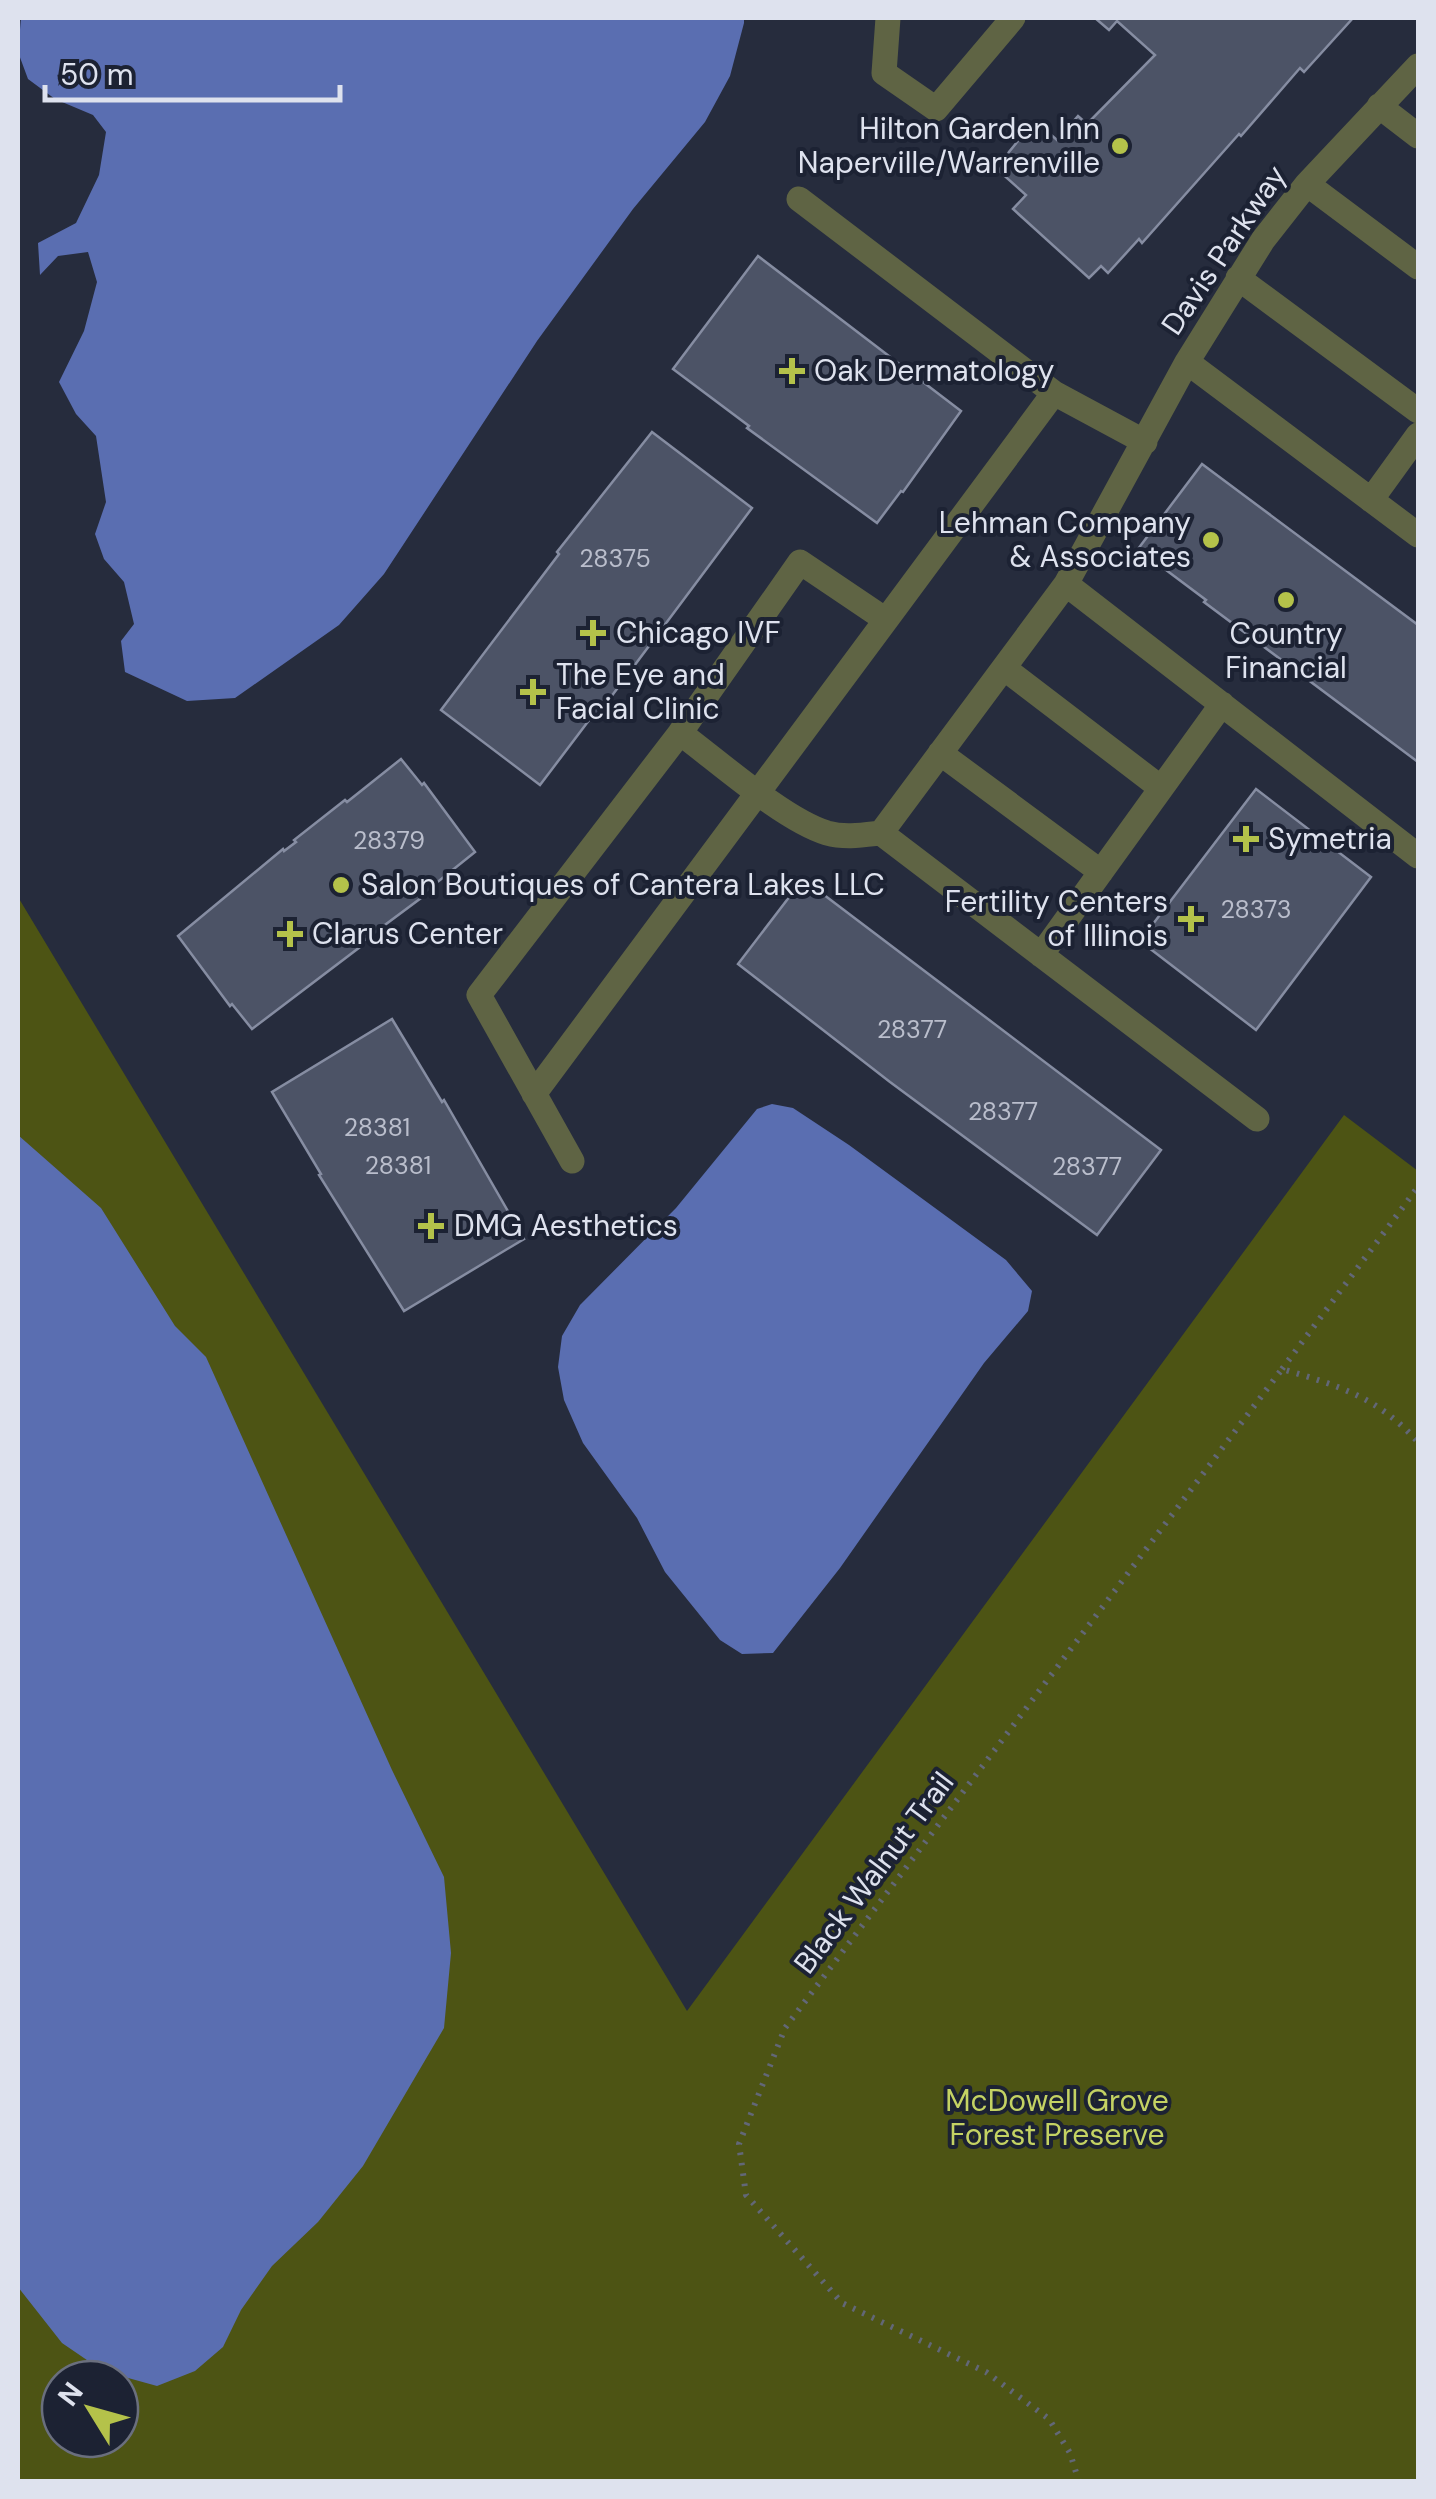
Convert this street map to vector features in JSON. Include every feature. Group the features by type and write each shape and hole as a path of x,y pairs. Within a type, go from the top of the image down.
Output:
{"lane":[{"path":"888,18 884,72 936,109 1014,18"},
{"name":"Davis Parkway","path":"881,833 1066,584 1187,362 1238,278 1307,184 1418,66"},
{"path":"1379,106 1418,136"},
{"path":"1307,184 1418,268"},
{"path":"799,200 1054,393 1146,442"},
{"path":"1238,278 1418,411"},
{"path":"1187,362 1418,535"},
{"path":"534,1094 1054,393"},
{"path":"1371,500 1418,435"},
{"path":"572,1161 479,994 680,733 800,562 886,620"},
{"path":"1066,584 1418,856"},
{"path":"1004,668 1161,788"},
{"path":"1041,954 1222,704"},
{"path":"680,733 798,820 828,833 881,833 1257,1119"},
{"path":"940,754 1100,872"}],"path":[{"name":"Black Walnut Trail","path":"1079,2482 1070,2452 1049,2419 986,2372 842,2303 746,2195 739,2144 785,2028 1418,1187"},
{"path":"1282,1369 1354,1391 1401,1423 1418,1442"}],"green space":[{"name":"McDowell Grove Forest Preserve","path":"18,897 687,2011 1344,1115 1418,1171 1418,2481 18,2481"}],"water":[{"path":"21,18 744,18 744,23 730,76 705,122 633,209 537,341 384,574 339,625 235,698 187,701 125,672 121,641 134,624 124,582 104,559 95,534 106,502 96,436 76,414 59,382 84,331 97,282 88,252 58,256 40,275 38,243 76,223 99,175 106,132 93,115 55,99 28,79 18,52"},
{"path":"772,1104 793,1108 849,1145 1006,1260 1032,1291 1028,1311 984,1363 840,1568 773,1653 742,1654 720,1640 665,1572 637,1518 583,1443 564,1400 558,1367 562,1336 580,1305 676,1208 757,1109"},
{"path":"18,1135 101,1208 175,1326 206,1357 444,1877 451,1953 444,2028 363,2166 318,2222 272,2266 241,2310 223,2347 195,2371 157,2386 140,2381 140,2359 85,2359 62,2343 18,2287"}],"building":[{"name":"Hilton Garden Inn Naperville/Warrenville","path":"1095,18 1353,18 1304,72 1300,68 1142,243 1139,239 1108,273 1101,266 1089,278 1013,209 1026,195 999,171 1022,136 1041,126 1057,140 1078,116 1087,124 1155,55 1117,21 1109,30"},
{"path":"758,256 961,411 877,523 673,369"},
{"path":"652,432 752,508 596,717 593,715 540,785 441,710 557,552"},
{"path":"1202,464 1418,625 1418,762 1138,549"},
{"path":"401,759 424,783 475,852 252,1029 178,936 294,840"},
{"path":"1256,789 1371,877 1256,1030 1140,941"},
{"path":"803,879 1161,1150 1097,1235 738,964"},
{"path":"392,1019 524,1239 404,1311 272,1092"}],"place":[{"name":"Hilton Garden Inn Naperville/Warrenville","path":"1120,146"},
{"name":"Oak Dermatology","path":"792,371"},
{"name":"Lehman Company & Associates","path":"1211,540"},
{"name":"Country Financial","path":"1286,600"},
{"name":"Chicago IVF","path":"593,633"},
{"name":"The Eye and Facial Clinic","path":"533,692"},
{"name":"Symetria","path":"1246,839"},
{"name":"Salon Boutiques of Cantera Lakes LLC","path":"341,885"},
{"name":"Fertility Centers of Illinois","path":"1191,919"},
{"name":"Clarus Center","path":"290,934"},
{"name":"DMG Aesthetics","path":"431,1226"}]}
